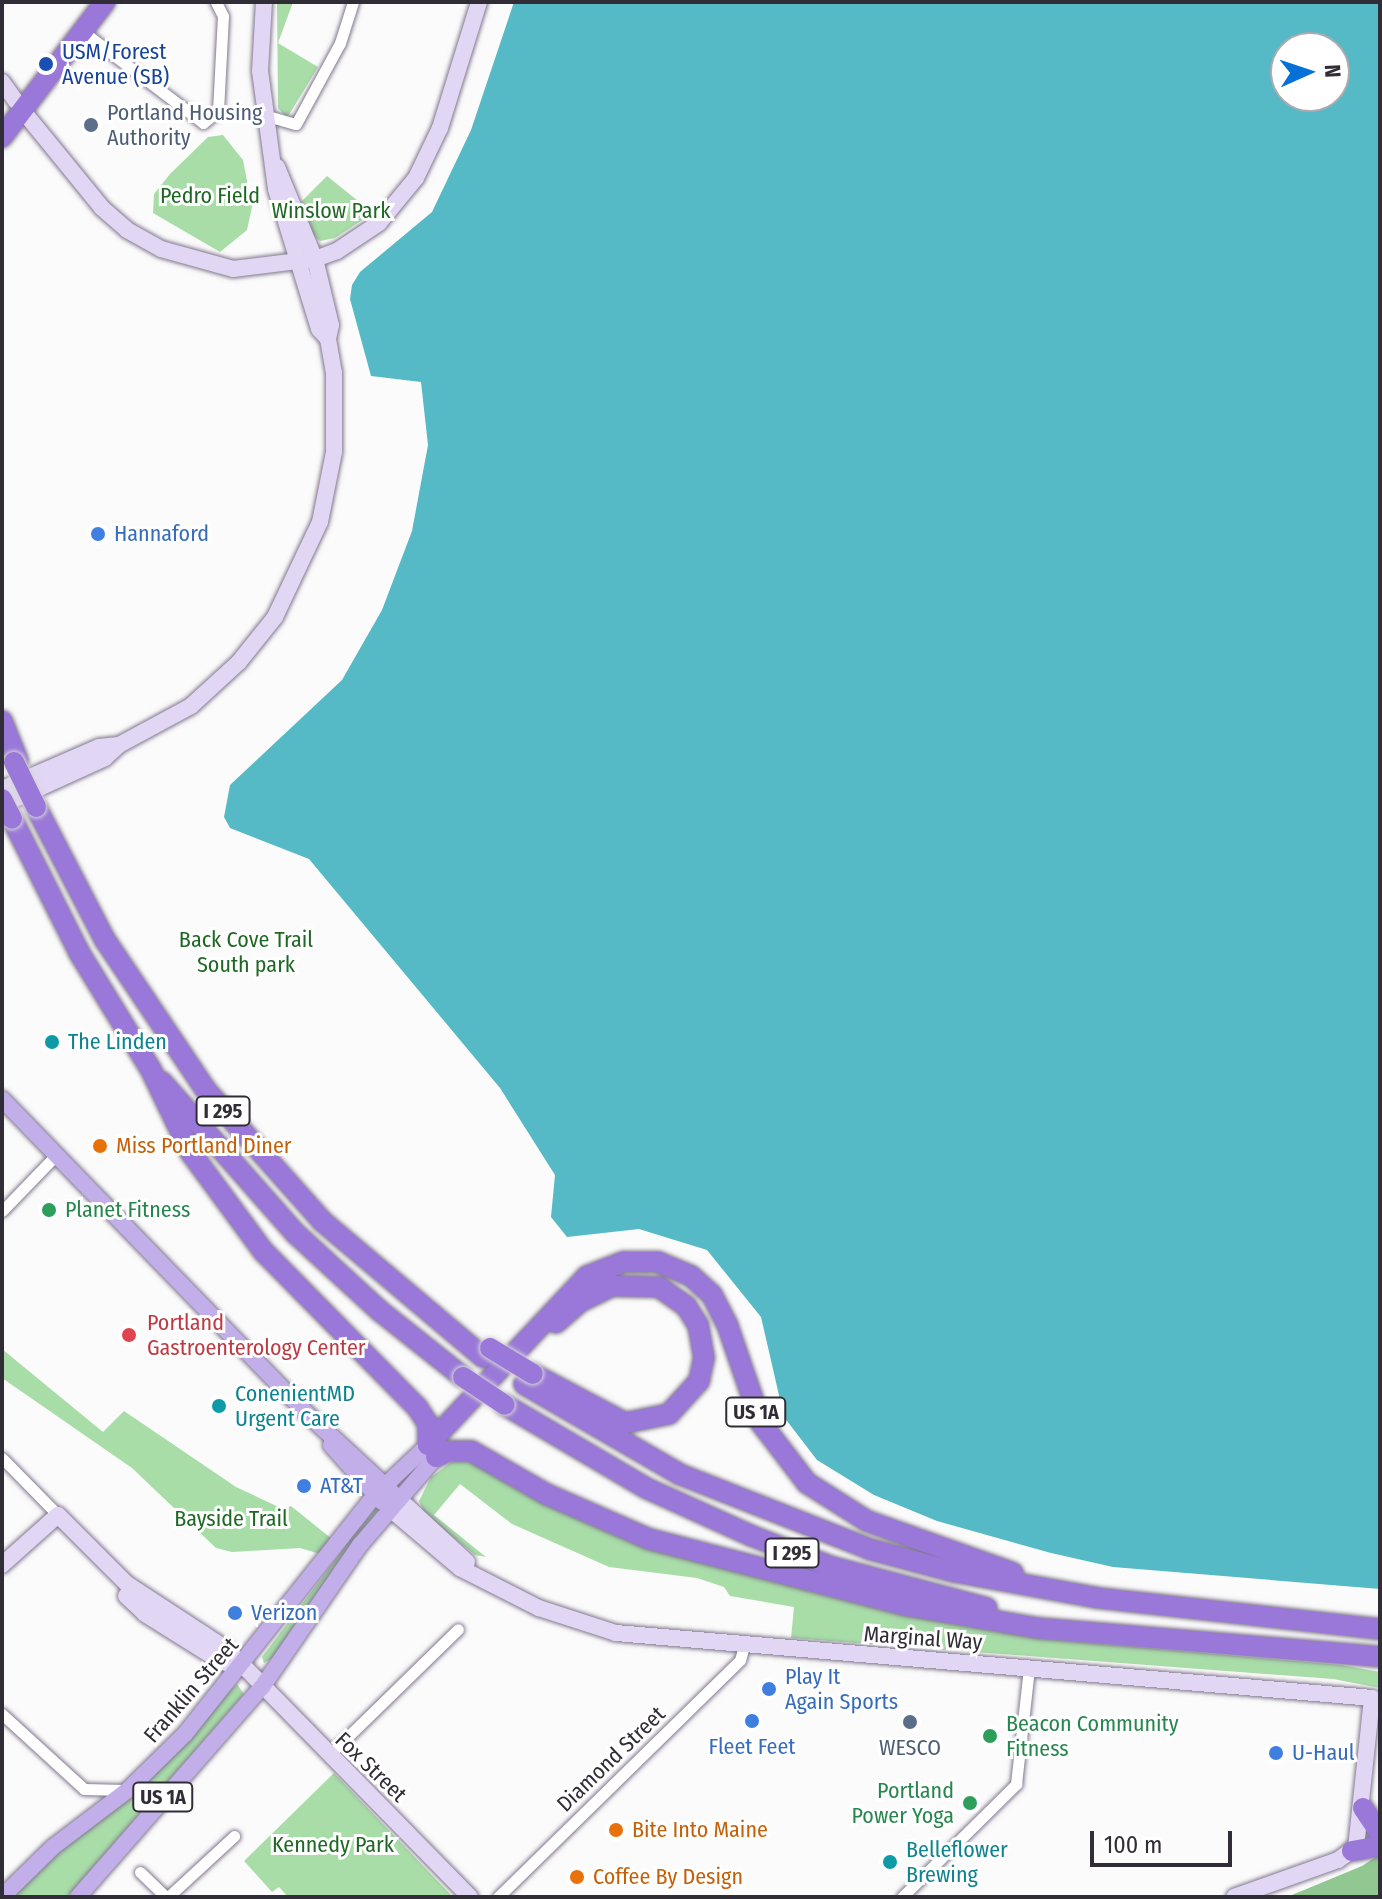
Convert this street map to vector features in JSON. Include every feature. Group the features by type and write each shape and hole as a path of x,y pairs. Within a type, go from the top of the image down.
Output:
{"highway":[{"path":"2,137 20,106 105,2"},
{"path":"2,118 20,106"},
{"path":"2,721 16,762"},
{"path":"2,737 16,762"},
{"name":"I 295","path":"16,762 36,807 112,952 205,1089 322,1221 430,1312 528,1379 679,1474 787,1520 922,1564 1066,1593 1380,1629"},
{"name":"I 295","path":"5,813 55,908 151,1070 296,1234 380,1311 463,1377 505,1405 646,1488 792,1552 917,1592 1105,1631 1380,1657"},
{"path":"151,1070 191,1153 238,1221 306,1298 412,1401 428,1424 432,1451"},
{"name":"US 1A","path":"432,1451 587,1276 624,1262 658,1262 691,1276 712,1295 761,1423 807,1483 867,1521 1066,1593"},
{"path":"432,1451 563,1315 601,1290 635,1283 659,1287 686,1306 702,1336 702,1370 693,1391 669,1414 648,1422 614,1420 528,1379"},
{"path":"432,1451 471,1451 596,1518 702,1554 949,1614 1105,1631"},
{"path":"1363,1808 1380,1833"},
{"path":"1352,1851 1380,1846"}],"main road":[{"name":"Marginal Way","path":"2,1099 323,1429 333,1449 394,1503"},
{"name":"US 1A","path":"380,1490 432,1451"},
{"name":"US 1A","path":"78,1897 262,1687 432,1451"},
{"name":"Franklin Street","path":"2,1897 53,1847 129,1789 242,1668 380,1490"}],"street":[{"path":"80,34 203,123 218,111 223,16 216,2"},
{"path":"5,813 105,758 119,745 177,715 218,683 264,632 293,585 329,488 337,409 328,339 297,262 276,189 275,162 264,115 260,71 264,2"},
{"path":"264,115 296,124 335,53 353,2"},
{"path":"2,82 102,208 143,240 182,258 233,269 315,259 337,251 379,223 416,178 440,128 479,2"},
{"path":"275,162 290,188 315,259 331,325 328,339"},
{"path":"2,789 99,747 119,745"},
{"path":"2,1211 57,1154"},
{"path":"2,1458 58,1515 2,1565"},
{"name":"Marginal Way","path":"394,1503 443,1557 539,1608 593,1627 641,1637 1376,1698"},
{"name":"Fox Street","path":"58,1515 103,1561 123,1593 145,1614 220,1661 242,1668 470,1897"},
{"path":"329,1755 458,1629"},
{"name":"Diamond Street","path":"498,1897 740,1660 744,1646"},
{"path":"902,1897 1016,1784 1029,1668"},
{"path":"1234,1897 1352,1851 1359,1843 1376,1698"},
{"path":"2,1714 84,1789 129,1789"},
{"path":"140,1872 167,1897 234,1836"}],"green space":[{"path":"277,2 293,2 278,43 318,67 287,118 278,108"},
{"name":"Pedro Field","path":"223,135 243,160 252,207 247,230 220,252 153,213 154,194 170,174 208,137"},
{"name":"Winslow Park","path":"327,176 373,213 335,238 320,241 312,234 301,202"},
{"name":"Bayside Trail","path":"2,1349 103,1432 124,1411 236,1487 283,1509 291,1506 337,1543 327,1556 300,1548 232,1552 216,1548 132,1468 2,1378"},
{"path":"457,1458 470,1459 540,1501 938,1620 1047,1639 1341,1665 1380,1672 1380,1688 1333,1679 791,1638 794,1607 730,1596 724,1587 697,1578 609,1567 512,1524 460,1484 434,1515 486,1557 475,1555 425,1514 419,1501 431,1477"},
{"path":"376,1506 378,1510 280,1654 264,1663 262,1657"},
{"path":"237,1684 244,1694 67,1897 9,1897"},
{"name":"Kennedy Park","path":"334,1773 453,1897 288,1897 279,1887 272,1892 244,1861"},
{"path":"1380,1854 1380,1897 1287,1897 1362,1866"}],"water":[{"path":"514,2 1380,2 1380,1589 1113,1567 1051,1553 937,1521 874,1495 817,1460 784,1417 761,1317 707,1250 639,1229 567,1237 551,1217 555,1175 500,1088 309,859 230,828 224,817 230,785 342,680 382,610 412,531 428,445 421,382 371,376 350,299 352,285 360,272 432,212 471,130"}],"place":[{"name":"USM/Forest Avenue (SB)","path":"46,64"},
{"name":"Portland Housing Authority","path":"91,125"},
{"name":"Hannaford","path":"98,534"},
{"name":"The Linden","path":"52,1042"},
{"name":"Miss Portland Diner","path":"100,1146"},
{"name":"Planet Fitness","path":"49,1210"},
{"name":"Portland Gastroenterology Center","path":"129,1335"},
{"name":"ConenientMD Urgent Care","path":"219,1406"},
{"name":"AT&T","path":"304,1486"},
{"name":"Verizon","path":"235,1613"},
{"name":"Play It Again Sports","path":"769,1689"},
{"name":"Fleet Feet","path":"752,1721"},
{"name":"WESCO","path":"910,1722"},
{"name":"Beacon Community Fitness","path":"990,1736"},
{"name":"U-Haul","path":"1276,1753"},
{"name":"Portland Power Yoga","path":"970,1803"},
{"name":"Bite Into Maine","path":"616,1830"},
{"name":"Belleflower Brewing","path":"890,1862"},
{"name":"Coffee By Design","path":"577,1877"}],"park label":[{"name":"Back Cove Trail South park","path":"246,952"}]}
